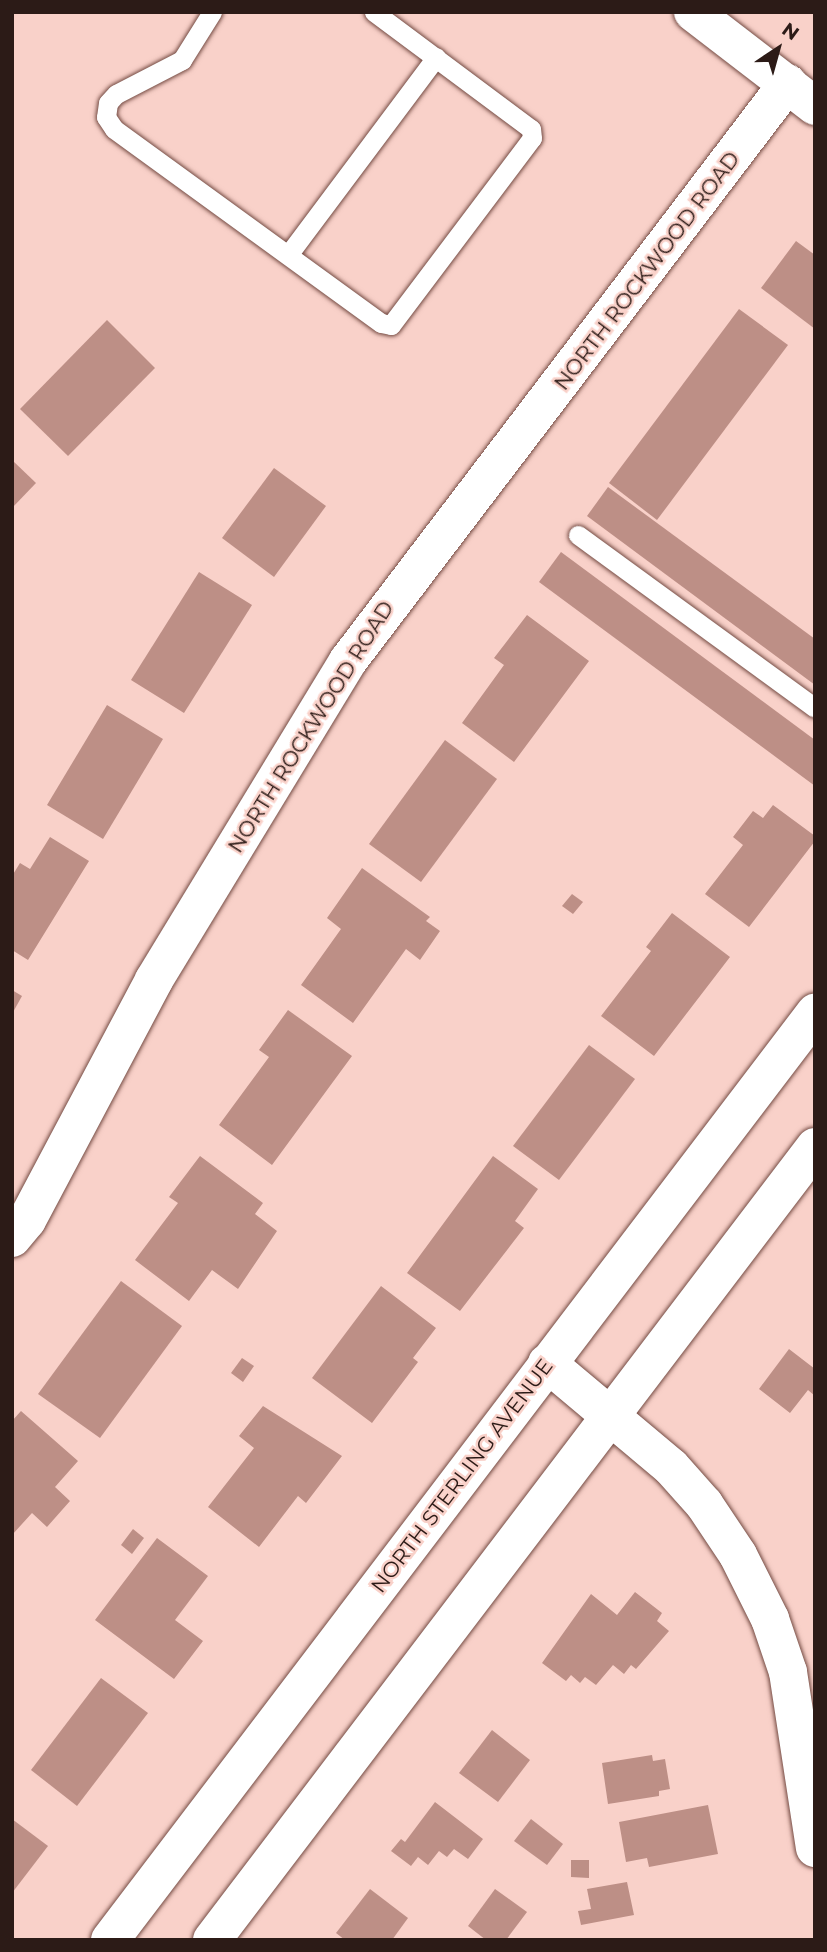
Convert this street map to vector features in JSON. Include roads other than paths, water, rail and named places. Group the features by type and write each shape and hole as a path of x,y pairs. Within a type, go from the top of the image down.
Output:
{"main road":[{"path":"693,12 806,95"},
{"name":"NORTH ROCKWOOD ROAD","path":"12,1238 27,1220 154,980 348,661 806,95"},
{"name":"NORTH STERLING AVENUE","path":"110,1940 815,1013"},
{"path":"212,1940 815,1147"},
{"path":"547,1363 612,1414 705,1504 738,1555 769,1619 796,1707 815,1848"}],"lane":[{"path":"212,12 182,60 116,94 108,103 106,117 114,129 381,323 391,325 400,319 532,138 523,118 374,12"},
{"path":"288,255 436,57"},
{"path":"578,534 815,708"}]}
